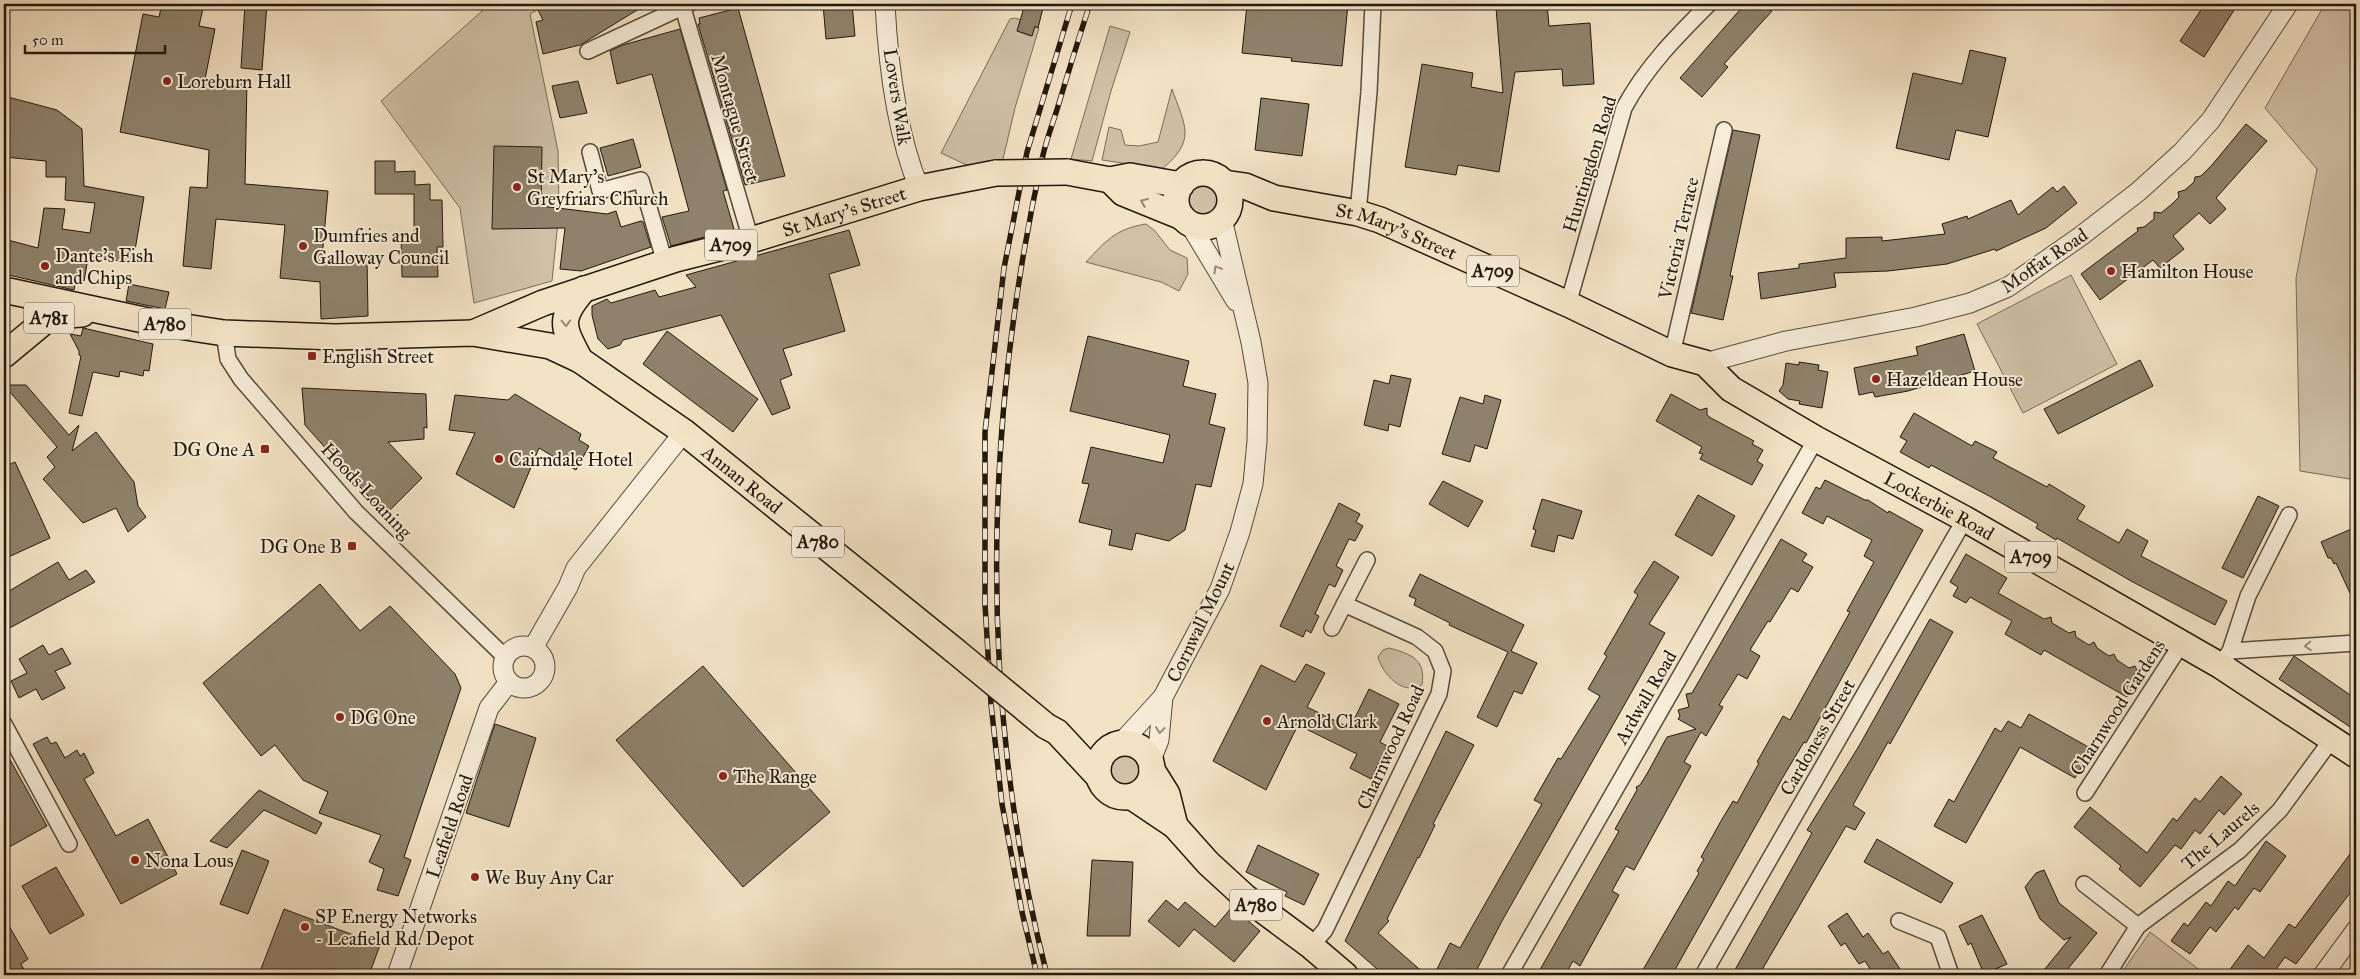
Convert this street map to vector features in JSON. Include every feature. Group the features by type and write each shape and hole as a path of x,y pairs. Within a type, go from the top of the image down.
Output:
{"main road":[{"name":"St Mary's Street","path":"472,333 543,302 665,263 751,240 919,188 996,173 1067,172 1110,180 1130,176 1181,185"},
{"path":"1203,173 1212,175 1224,183 1230,197 1225,215 1206,227 1186,220 1176,201 1181,185 1187,178 1203,173"},
{"name":"St Mary's Street","path":"1110,180 1123,193 1186,220"},
{"name":"St Mary's Street","path":"1224,183 1245,186 1274,198 1358,213 1380,220 1568,304 1672,354 1705,363"},
{"name":"St Mary's Street","path":"1225,215 1274,198"},
{"path":"580,360 565,329 565,316 572,303 584,289"},
{"name":"A780","path":"4,291 153,322 224,334 335,337 472,333"},
{"name":"A780","path":"4,291 30,309 34,320 32,332"},
{"name":"A781","path":"4,355 51,316 107,312"},
{"name":"Annan Road","path":"472,333 550,346 580,360 684,432 1052,729 1097,775"},
{"name":"Lockerbie Road","path":"1705,363 1732,389 1816,439 1965,519 2182,643 2226,658 2332,739 2356,755"},
{"name":"Annan Road","path":"1052,729 1117,744"},
{"path":"1117,744 1139,746 1152,765 1147,787 1132,797 1123,798 1106,791 1097,775 1100,758 1117,744"},
{"name":"A780","path":"1152,765 1167,794 1175,826"},
{"name":"A780","path":"1132,797 1175,826 1208,863 1244,897 1311,946 1345,975"}],"street":[{"name":"Lovers Walk","path":"885,4 898,114 907,158 919,188"},
{"path":"1358,213 1369,92 1373,4"},
{"name":"Huntingdon Road","path":"1568,304 1624,108 1637,83 1661,52 1709,4"},
{"name":"Moffat Road","path":"1705,363 1786,341 1916,317 1970,303 2008,287 2074,242 2139,191 2182,152 2211,120 2288,4"},
{"path":"588,51 686,6"},
{"name":"Montague Street","path":"686,6 751,240"},
{"name":"Victoria Terrace","path":"1672,354 1724,130"},
{"path":"590,152 600,190 641,180 665,263"},
{"name":"Cornwall Mount","path":"1117,744 1163,697 1220,589 1240,532 1252,484 1257,441 1258,383 1251,342 1242,311 1225,215"},
{"name":"Cornwall Mount","path":"1186,220 1242,311"},
{"name":"Hoods Loaning","path":"224,334 228,360 241,379 356,512 505,657"},
{"path":"533,648 568,587 576,568 684,432"},
{"name":"Ardwall Road","path":"1509,975 1816,439"},
{"path":"2289,516 2248,596 2226,658 2356,643"},
{"name":"Cardoness Street","path":"1703,975 1965,519"},
{"path":"1332,628 1367,560"},
{"name":"Charnwood Road","path":"1311,946 1326,930 1422,731 1439,694 1443,671 1435,651 1417,637 1344,604"},
{"name":"Charnwood Gardens","path":"2085,793 2182,643"},
{"path":"527,646 538,651 545,669 540,681 528,688 521,688 509,682 503,670 505,657 514,648 527,646"},
{"name":"Leafield Road","path":"397,975 489,708 509,682"},
{"name":"Cornwall Mount","path":"1152,765 1159,740 1163,697"},
{"path":"4,724 10,752 69,844"},
{"name":"The Laurels","path":"2107,975 2138,926 2240,850 2280,810 2332,739"},
{"path":"2084,884 2138,926"},
{"path":"1899,921 1938,937 1951,975"},
{"path":"2323,975 2356,930"}],"shaded area":[{"path":"490,4 548,4 530,14 558,151 559,211 552,281 474,303 460,208 381,101"},
{"path":"2325,4 2356,4 2356,480 2300,471 2296,278 2317,169 2265,108"},
{"path":"1010,19 1021,20 1017,31 1031,36 1035,27 1039,28 1015,108 1003,159 1000,163 971,167 941,153"},
{"path":"1110,26 1130,32 1111,91 1092,161 1071,159"},
{"path":"1172,89 1181,113 1185,132 1184,141 1173,159 1162,169 1102,160 1109,127 1121,130 1125,145 1139,146 1158,142"},
{"path":"1204,181 1211,182 1217,187 1222,193 1222,207 1217,213 1211,218 1204,219 1197,218 1191,213 1186,207 1185,200 1186,193 1191,187 1197,182"},
{"path":"1146,224 1155,231 1170,250 1187,258 1188,274 1179,291 1161,282 1086,262 1112,237 1126,229"},
{"path":"2071,275 2117,364 2023,413 1977,324"},
{"path":"1389,648 1416,659 1422,670 1422,685 1408,688 1401,686 1389,677 1378,657 1383,650"},
{"path":"1125,751 1139,756 1144,770 1139,784 1125,789 1111,784 1106,770 1111,756"},
{"path":"2150,932 2206,975 2120,975"}],"building":[{"path":"162,4 204,4 199,26 215,29 205,79 247,80 245,184 328,191 322,258 367,258 368,316 321,319 320,282 280,278 285,225 216,219 211,269 183,266 190,187 207,188 209,150 120,132 143,14 159,17"},
{"path":"245,4 267,4 262,70 241,68"},
{"path":"535,4 647,4 580,45 543,54 536,22 543,20"},
{"path":"823,4 852,4 855,36 826,39"},
{"path":"1025,4 1044,4 1038,28 1035,26 1032,36 1017,31"},
{"path":"1247,4 1348,4 1342,66 1291,61 1292,58 1242,53"},
{"path":"1547,4 1549,26 1590,23 1594,84 1563,86 1562,69 1515,72 1499,172 1458,165 1456,175 1405,167 1422,64 1473,73 1471,87 1503,93 1496,8"},
{"path":"1745,4 1763,4 1772,11 1724,64 1728,67 1702,97 1680,78"},
{"path":"2205,4 2238,4 2204,57 2180,41"},
{"path":"738,8 785,176 745,185 698,24 700,24 699,18"},
{"path":"680,29 727,190 723,191 734,229 671,246 662,217 689,211 652,74 617,84 610,51 623,45"},
{"path":"1970,50 2006,58 1988,137 1956,130 1949,160 1896,148 1913,73 1962,84"},
{"path":"578,81 587,113 560,118 552,86"},
{"path":"4,96 57,110 82,129 84,186 144,197 133,262 88,258 84,281 76,280 74,290 4,274 4,239 38,248 44,208 65,209 62,229 90,233 95,203 65,200 66,177 46,177 46,161 4,157"},
{"path":"1261,98 1309,104 1302,156 1255,150"},
{"path":"2246,124 2267,141 2216,198 2226,209 2210,224 2199,213 2173,236 2184,249 2160,268 2153,260 2100,300 2081,274 2138,231 2137,228 2144,227 2154,219 2154,212 2161,213 2172,204 2179,197 2178,192 2185,190 2194,182 2195,177 2201,176 2212,165"},
{"path":"1733,130 1760,135 1730,276 1733,276 1723,320 1691,313"},
{"path":"633,139 641,167 608,176 600,148"},
{"path":"494,146 542,147 541,206 607,214 616,211 621,227 643,222 651,247 581,271 560,269 565,228 492,229"},
{"path":"375,161 395,161 395,172 415,171 415,185 430,184 430,200 442,200 443,247 437,247 438,277 402,277 401,236 414,236 414,194 375,194"},
{"path":"2064,186 2077,203 2046,228 1996,251 1995,249 1947,264 1888,271 1834,273 1836,287 1761,299 1758,273 1799,268 1799,264 1846,258 1846,238 1882,237 1882,241 1945,234 1942,224 1967,216 1968,219 2011,200 2018,215 2053,187 2057,192"},
{"path":"849,230 860,265 829,274 845,331 783,349 792,375 780,380 790,408 772,415 721,315 623,340 620,345 608,349 598,339 592,315 592,306 607,299 611,303 655,290 659,297 696,287 686,275"},
{"path":"129,284 169,292 165,309 126,301"},
{"path":"83,328 153,344 149,371 144,370 143,376 120,371 119,377 93,372 82,416 69,413 81,356 70,334 81,336"},
{"path":"667,331 758,399 733,432 643,364"},
{"path":"1964,334 1975,371 1908,391 1875,397 1873,392 1859,395 1854,368 1918,355 1916,347"},
{"path":"1088,336 1189,361 1183,386 1216,394 1209,424 1225,428 1211,487 1196,484 1185,530 1169,541 1136,533 1132,550 1109,545 1112,530 1079,522 1089,484 1082,483 1091,447 1163,463 1170,435 1070,411"},
{"path":"2140,360 2153,386 2058,434 2044,409"},
{"path":"1799,362 1819,365 1818,370 1828,372 1822,408 1799,404 1800,401 1788,399 1779,391 1783,385 1786,363 1799,365"},
{"path":"1391,375 1411,379 1400,427 1389,424 1388,431 1364,425 1374,380 1389,384"},
{"path":"4,385 26,385 69,435 79,425 72,451 96,432 134,482 138,506 146,517 128,532 116,508 83,523 43,479 55,467 47,457 57,447"},
{"path":"302,388 426,394 427,428 424,427 424,439 388,442 422,478 385,515 305,425"},
{"path":"515,394 581,434 579,440 589,446 576,470 539,448 514,508 456,474 475,433 449,430 455,395 508,400"},
{"path":"1671,394 1700,410 1707,408 1707,415 1711,418 1754,441 1752,444 1763,450 1757,461 1763,465 1752,485 1700,459 1703,454 1699,453 1702,447 1656,421"},
{"path":"1485,395 1501,400 1487,449 1475,445 1470,462 1442,454 1460,397 1483,404"},
{"path":"1914,413 1972,446 1975,441 1997,452 1993,458 2047,487 2049,484 2085,506 2077,519 2119,543 2127,529 2148,541 2141,556 2227,601 2215,625 2131,581 2057,538 2056,540 2036,528 2038,524 1991,497 1931,465 1929,468 1900,452 1907,441 1900,437"},
{"path":"15,462 50,538 4,559 4,467"},
{"path":"1825,480 1868,500 1888,513 1889,511 1923,530 1806,743 1804,742 1783,777 1672,975 1640,975 1699,873 1697,871 1704,859 1701,857 1721,821 1733,801 1737,803 1783,716 1790,720 1850,612 1847,611 1874,562 1864,556 1872,540 1827,516 1823,524 1802,513 1816,487 1820,489"},
{"path":"1443,481 1483,501 1468,527 1429,504"},
{"path":"1698,495 1735,516 1712,556 1675,535"},
{"path":"2258,496 2279,506 2243,578 2222,568"},
{"path":"1542,499 1582,511 1573,539 1558,535 1554,552 1531,546 1536,530 1533,529"},
{"path":"1339,503 1360,514 1356,522 1363,526 1355,541 1349,539 1336,566 1343,570 1335,587 1329,584 1315,614 1319,616 1311,633 1306,630 1303,637 1280,626"},
{"path":"2356,527 2356,606 2336,563 2334,564 2331,558 2328,558 2321,542"},
{"path":"1781,539 1807,554 1802,561 1813,567 1798,592 1791,588 1750,650 1760,656 1747,679 1738,674 1719,705 1723,707 1706,736 1701,732 1684,762 1691,766 1634,870 1626,866 1612,891 1619,895 1580,966 1573,961 1565,975 1537,975 1619,831 1615,829 1637,790 1636,787 1640,785 1667,737 1696,729 1678,719 1680,716 1678,710 1689,707 1686,694 1692,693"},
{"path":"1966,554 2007,578 1998,593 2044,619 2051,617 2052,623 2069,633 2075,631 2076,637 2089,645 2094,642 2097,648 2109,656 2114,654 2117,660 2129,668 2135,666 2139,675 2127,697 2044,650 2041,655 2005,634 2012,621 1970,597 1966,603 1953,596 1958,587 1950,582"},
{"path":"1654,561 1679,577 1649,624 1665,633 1502,921 1474,975 1434,975 1450,943 1460,948 1542,804 1534,800 1558,758 1561,759 1600,696 1588,689 1607,656 1604,654 1638,595 1634,592"},
{"path":"58,562 69,580 86,570 95,582 4,631 4,594"},
{"path":"1420,574 1524,625 1511,651 1537,663 1522,694 1514,691 1497,727 1477,717 1508,652 1449,625 1450,623 1414,605 1416,599 1409,596"},
{"name":"DG One","path":"320,584 360,631 390,606 455,674 461,688 404,857 411,860 398,896 377,890 384,869 369,862 381,835 319,813 328,792 303,780 275,745 261,756 203,683"},
{"path":"1930,619 1953,632 1890,744 1888,742 1853,805 1865,813 1855,830 1846,826 1759,975 1732,975 1812,833 1807,830 1859,746"},
{"path":"43,645 49,655 62,648 71,664 55,671 65,688 42,700 36,689 19,698 11,681 27,673 19,659"},
{"path":"2294,656 2356,699 2356,731 2279,679"},
{"name":"Arnold Clark","path":"1306,664 1325,673 1307,707 1350,728 1369,689 1399,704 1380,742 1387,746 1371,779 1350,768 1357,754 1298,725 1266,790 1213,761 1261,665 1295,682"},
{"name":"The Range","path":"703,666 830,812 743,887 616,740"},
{"path":"2029,714 2092,749 2075,778 2020,747 1966,843 1934,826 1949,799 1954,802 1995,728 2001,732 2008,721 2021,728"},
{"path":"495,724 536,738 509,827 466,813"},
{"path":"1446,731 1474,745 1387,919 1389,921 1378,933 1426,975 1384,975 1345,941"},
{"path":"47,737 51,744 56,742 65,758 77,750 80,756 84,753 94,773 84,779 116,836 148,819 177,874 121,904 33,744"},
{"path":"4,749 47,826 4,850 4,815 10,812 4,802"},
{"path":"2221,776 2242,794 2224,815 2219,810 2200,834 2195,830 2181,849 2175,845 2140,887 2119,869 2121,866 2074,827 2090,807 2147,853 2173,818 2177,821 2195,798 2200,802"},
{"path":"259,790 322,823 316,834 264,810 227,848 210,841"},
{"path":"1877,839 1953,883 1941,903 1864,862"},
{"path":"2266,841 2286,856 2260,892 2254,888 2238,910 2235,907 2216,932 2210,927 2190,954 2171,941 2184,923 2188,926 2206,902 2211,906 2228,881 2235,886"},
{"path":"1258,845 1319,874 1304,905 1285,896 1287,892 1246,872"},
{"path":"2356,846 2356,885 2296,964 2285,957 2272,975 2226,975 2248,945 2264,958 2289,924 2295,928"},
{"path":"242,850 269,861 248,914 220,904"},
{"path":"1092,860 1133,862 1130,936 1087,936"},
{"path":"56,867 84,915 50,934 22,886"},
{"path":"2044,870 2059,903 2097,933 2063,975 2040,975 2071,937 2064,940 2040,919 2025,887 2036,873"},
{"path":"1166,900 1178,910 1185,902 1215,927 1232,907 1260,931 1234,962 1194,929 1179,947 1148,921"},
{"name":"SP Energy Networks - Leafield Rd. Depot","path":"284,909 380,945 369,975 278,975 261,969"},
{"path":"1847,913 1863,937 1868,933 1883,954 1888,951 1904,975 1874,975 1865,961 1859,964 1845,943 1841,946 1828,926"},
{"path":"1982,915 2007,964 1984,974 1971,943 1968,945 1959,926"},
{"path":"4,917 28,959 21,964 27,975 4,975"}],"railway":[{"path":"1037,975 1022,912 1002,804 991,704 985,604 985,432 1004,268 1027,152 1072,4"},
{"path":"1047,975 1025,874 1009,772 1000,669 997,565 1000,462 1009,359 1023,256 1043,155 1090,4"}],"place":[{"name":"Loreburn Hall","path":"167,81"},
{"name":"St Mary's Greyfriars Church","path":"517,187"},
{"name":"Dumfries and Galloway Council","path":"303,246"},
{"name":"Dante's Fish and Chips","path":"45,266"},
{"name":"Hamilton House","path":"2111,271"},
{"name":"English Street","path":"312,356"},
{"name":"Hazeldean House","path":"1876,379"},
{"name":"DG One A","path":"265,449"},
{"name":"Cairndale Hotel","path":"499,459"},
{"name":"DG One B","path":"352,546"},
{"name":"DG One","path":"340,717"},
{"name":"Arnold Clark","path":"1267,721"},
{"name":"The Range","path":"723,776"},
{"name":"Nona Lous","path":"135,860"},
{"name":"We Buy Any Car","path":"475,877"},
{"name":"SP Energy Networks - Leafield Rd. Depot","path":"305,927"}]}
